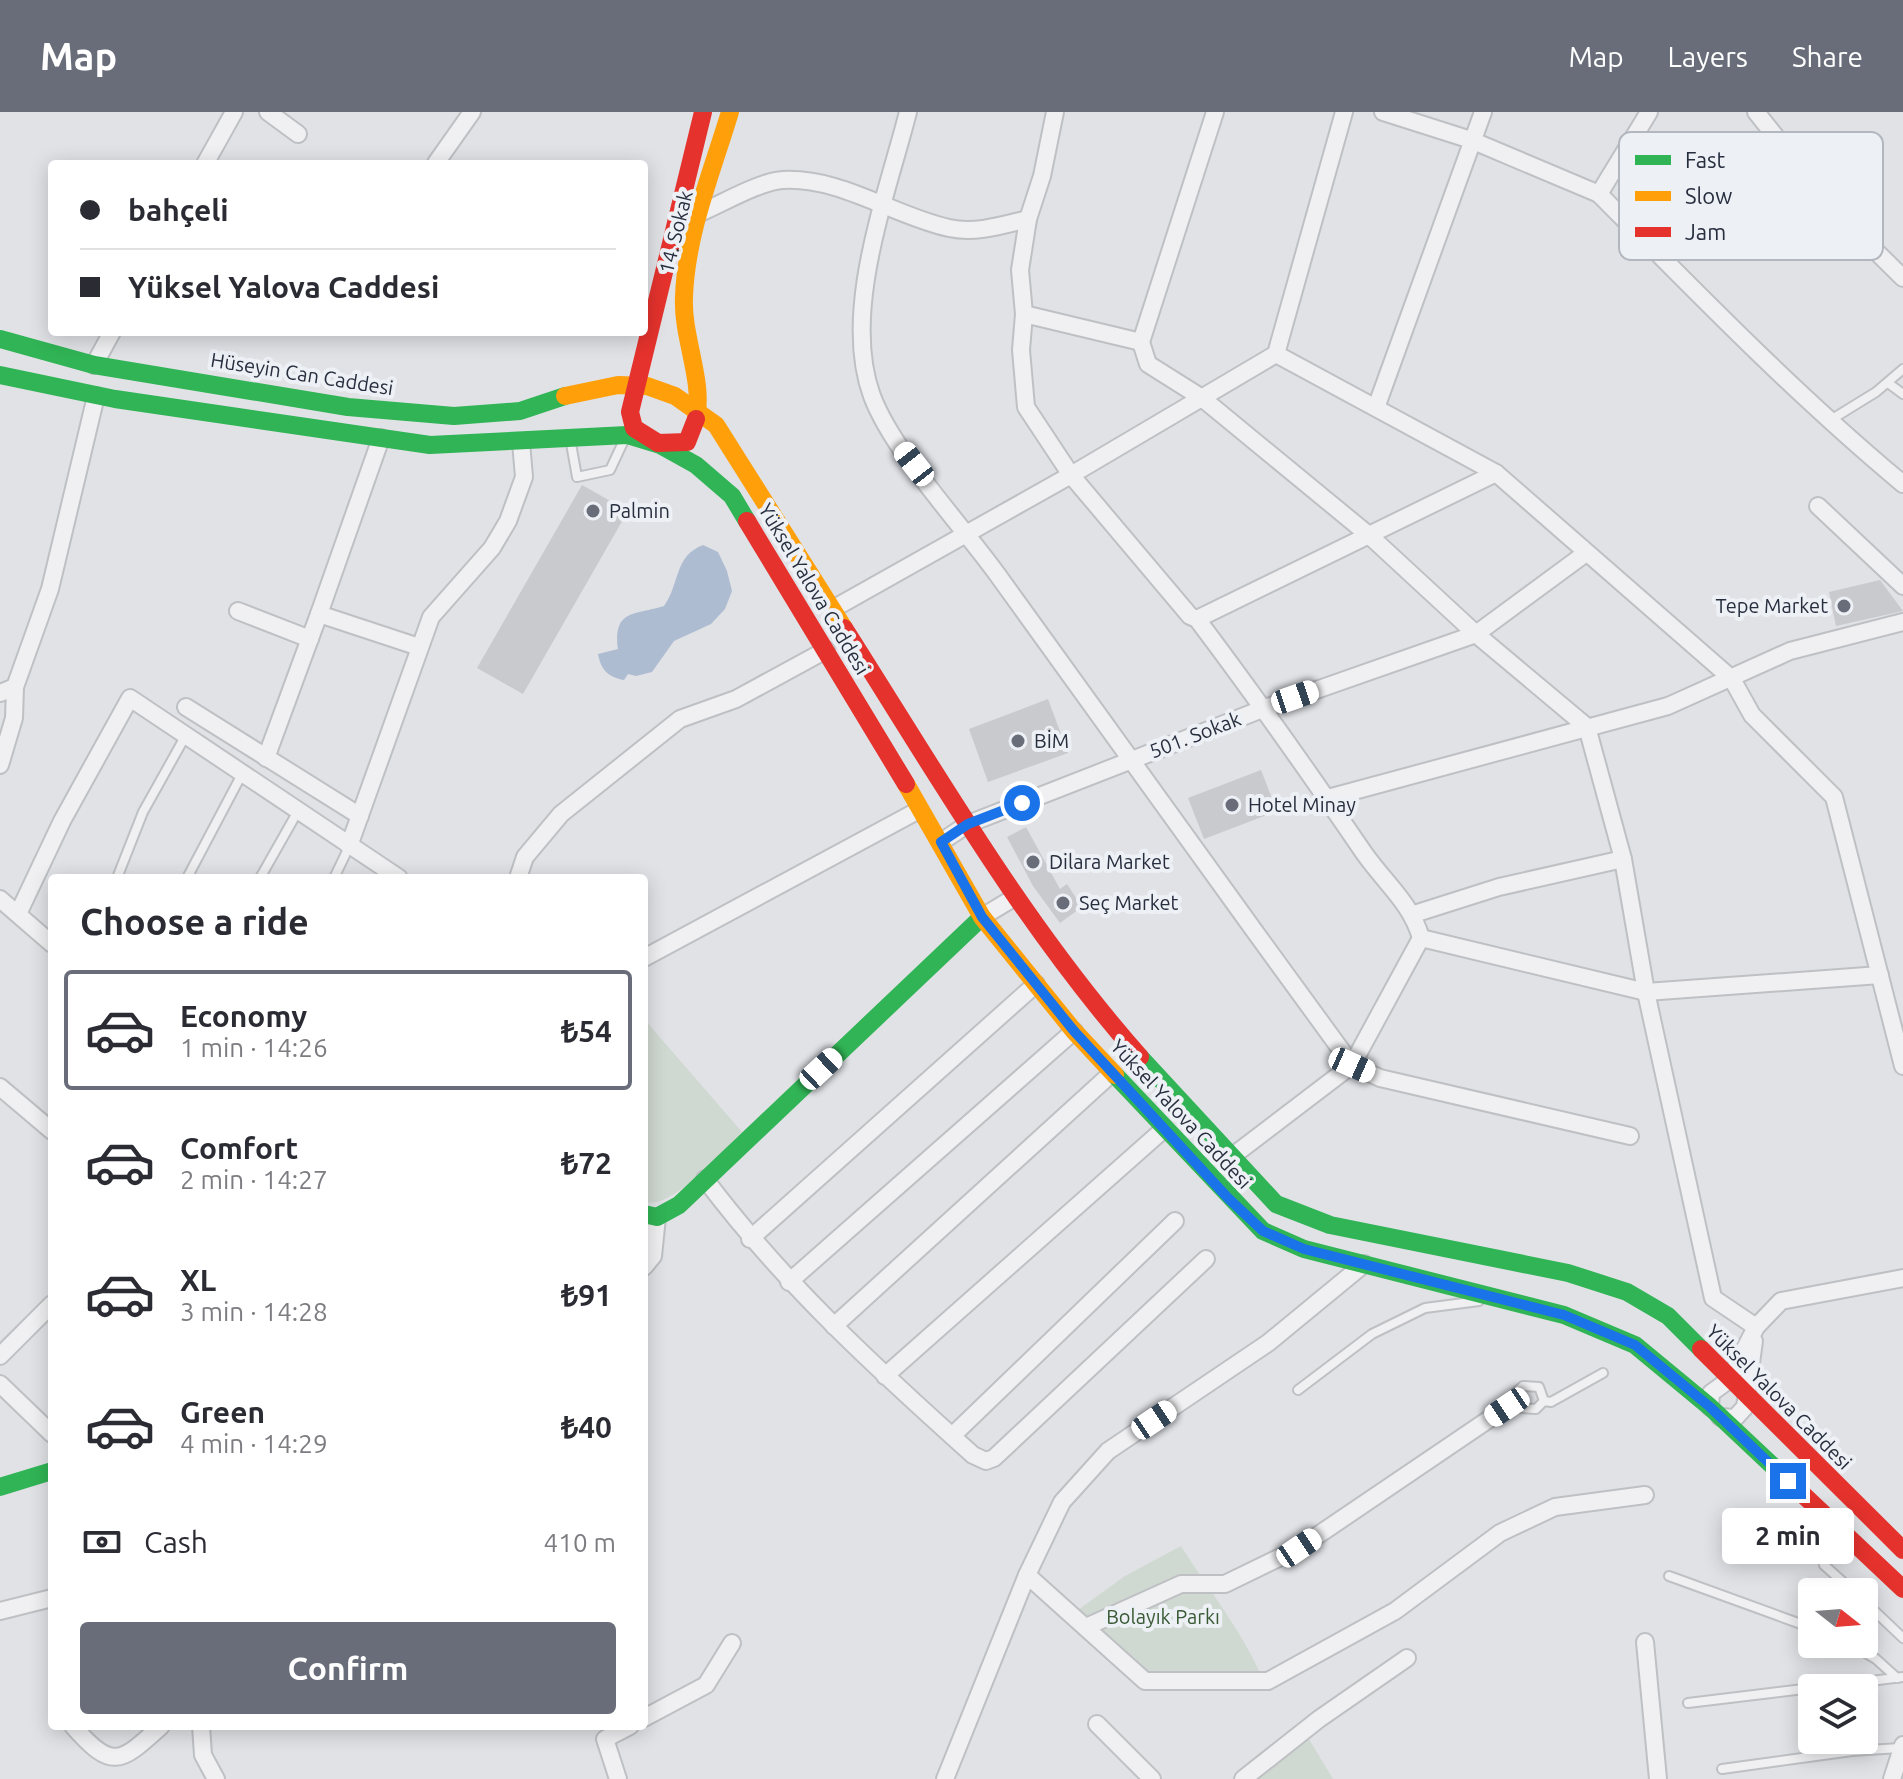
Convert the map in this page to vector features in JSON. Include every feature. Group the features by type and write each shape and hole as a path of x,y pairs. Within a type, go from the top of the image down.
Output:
{"main road":[{"name":"14. Sokak","path":"648,323 703,112"},
{"name":"14. Sokak","path":"700,411 684,323 684,296 691,245 730,112"},
{"name":"14. Sokak","path":"645,336 640,385 630,412 634,428 658,443"},
{"name":"Hüseyin Can Caddesi","path":"0,339 94,365 348,407 454,416 520,411 581,391 640,385"},
{"path":"581,391 622,371 644,339"},
{"path":"0,375 96,396 430,445 627,435"},
{"name":"Yüksel Yalova Caddesi","path":"640,385 700,411 716,425 1015,897 1095,1006 1230,1158 1276,1204 1330,1225 1568,1273 1627,1292 1668,1316 1903,1550"},
{"path":"658,443 687,442 696,429 700,411"},
{"name":"Yüksel Yalova Caddesi","path":"627,435 658,443 690,458 732,496 941,842 982,917 1074,1031 1263,1231 1304,1249 1564,1315 1635,1345 1715,1412 1903,1589"},
{"path":"651,1216 679,1205 982,917"},
{"path":"0,1487 48,1472"}],"street":[{"path":"207,160 234,112"},
{"path":"268,112 298,134"},
{"path":"438,160 472,112"},
{"path":"908,112 867,272 862,343 872,396 896,441 967,532 1352,1065 1380,1078 1630,1136"},
{"path":"1055,112 1042,176 1028,219 1020,270 1024,314 1021,350 1026,407 1071,475 1190,616 1197,619 1265,708 1366,856 1414,914 1421,938 1352,1065 1230,1158"},
{"path":"1215,112 1141,342 1148,364 1202,398 1371,537 1476,634 1587,727 1623,859 1646,992 1713,1298 1756,1327"},
{"path":"831,610 1071,475 1276,354 1344,112"},
{"path":"1383,112 1471,140 1599,194 1619,214"},
{"path":"1377,405 1483,112"},
{"path":"1637,132 1649,112"},
{"path":"1756,112 1772,132"},
{"path":"1599,194 1619,161"},
{"path":"677,206 702,212 780,180 809,182 884,204 950,229 988,229 1028,219"},
{"path":"1883,258 1903,278"},
{"path":"1666,260 1828,421 1903,484"},
{"path":"1024,314 1141,342"},
{"path":"94,365 110,336"},
{"path":"1276,354 1377,405 1496,473 1732,679 1752,715 1834,797 1903,1066"},
{"path":"0,765 14,718 8,690 50,589 96,396"},
{"path":"266,758 381,438"},
{"path":"349,846 431,617 492,548 508,521 524,477 521,442"},
{"path":"1197,619 1371,537 1496,473"},
{"path":"1818,506 1903,586"},
{"name":"501. Sokak","path":"941,842 968,824 1130,760 1265,708 1476,634 1586,553"},
{"path":"238,611 310,639"},
{"path":"319,614 419,647"},
{"path":"1328,798 1668,706 1790,651 1903,622"},
{"path":"519,874 525,857 561,814 680,719 736,699 826,650"},
{"path":"18,914 62,821 130,698 393,874"},
{"path":"186,707 360,816"},
{"path":"648,956 919,810"},
{"path":"1414,914 1499,887 1623,859"},
{"path":"982,917 1015,897"},
{"path":"0,899 48,940"},
{"path":"1421,938 1646,992 1880,975"},
{"path":"750,1239 1036,984"},
{"path":"789,1282 1074,1031"},
{"path":"834,1326 1112,1073"},
{"path":"0,1087 48,1128"},
{"path":"885,1376 1164,1129"},
{"path":"705,1179 750,1239 789,1282 885,1376 973,1455 986,1461 994,1458 1206,1259"},
{"path":"648,1262 653,1256 651,1216"},
{"path":"952,1436 1175,1221"},
{"path":"945,1779 1027,1575 1062,1502 1108,1451 1268,1343 1364,1264"},
{"path":"1756,1327 1742,1415 1715,1412 1711,1393 1729,1380 1756,1327 1781,1301 1903,1278"},
{"path":"0,1356 48,1308"},
{"path":"0,1384 48,1430"},
{"path":"1086,1627 1181,1584 1225,1584 1299,1548 1507,1407"},
{"path":"1027,1575 1145,1681 1268,1681 1395,1611 1500,1533 1555,1507 1645,1495"},
{"path":"0,1611 48,1599"},
{"path":"1645,1642 1658,1779"},
{"path":"648,1716 706,1685 732,1643"},
{"path":"1243,1779 1319,1719 1407,1658"},
{"path":"1097,1724 1152,1779"},
{"path":"77,1730 104,1754 119,1759 129,1756 157,1730"},
{"path":"201,1730 203,1755 216,1779"},
{"path":"618,1779 605,1739 622,1730"},
{"path":"1892,1779 1902,1746"}],"lane":[{"path":"1828,421 1888,383 1903,369"},
{"path":"1888,383 1903,394"},
{"path":"570,438 577,477 610,470 627,435"},
{"path":"119,874 143,812 186,735"},
{"path":"189,874 242,773"},
{"path":"262,874 298,811"},
{"path":"336,874 349,846"},
{"path":"1298,1390 1372,1334 1425,1308 1503,1298"},
{"path":"1544,1401 1542,1390 1529,1385 1518,1389 1507,1407 1531,1410 1603,1373"},
{"path":"1824,1565 1838,1578"},
{"path":"1669,1576 1798,1623"},
{"path":"1878,1614 1903,1638"},
{"path":"1874,1658 1900,1678"},
{"path":"1878,1681 1900,1678"},
{"path":"1688,1703 1798,1690"},
{"path":"1722,1769 1902,1746"}],"green space":[{"path":"648,1024 742,1132 696,1178 669,1197 648,1202"},
{"name":"Bolayık Parkı","path":"1181,1546 1233,1624 1260,1673 1146,1676 1078,1610 1125,1576"},
{"path":"1307,1736 1333,1779 1253,1779"}],"water":[{"path":"703,545 718,552 727,571 732,591 725,609 711,624 674,641 652,672 636,676 628,674 624,680 610,675 603,668 598,654 618,649 619,627 628,616 664,606 682,563"}],"building":[{"path":"582,485 628,511 523,694 477,668"},
{"path":"1880,580 1903,611 1836,626 1829,592"},
{"path":"1048,699 1068,753 988,782 969,729"},
{"name":"Hotel Minay","path":"1261,770 1277,811 1204,839 1188,798"},
{"path":"1026,827 1060,889 1067,884 1082,907 1060,923 1033,886 1007,837"}],"traffic: fast":[{"path":"0,339 94,365 348,407 454,416 520,411 565,396"},
{"path":"0,375 115,399 430,445 627,435 660,445 696,465 732,496 747,521"},
{"path":"648,1215 657,1217 679,1205 982,917"},
{"path":"1140,1057 1276,1204 1330,1225 1568,1273 1627,1292 1668,1316 1701,1349"},
{"path":"1115,1075 1263,1231 1304,1249 1564,1315 1635,1345 1710,1407 1777,1470"},
{"path":"0,1487 48,1472"}],"traffic: slow":[{"path":"696,419 697,389 684,312 686,273 701,203 730,112"},
{"path":"565,396 618,385 647,386 675,396 716,425 844,628"},
{"path":"906,784 982,917 1074,1031 1115,1075"}],"traffic: jam":[{"path":"696,419 687,442 658,443 634,428 630,412 703,112"},
{"path":"747,521 906,784"},
{"path":"844,628 1020,902 1098,1007 1140,1057"},
{"path":"1701,1349 1903,1550"},
{"path":"1777,1470 1903,1589"}],"place":[{"name":"Palmin","path":"593,511"},
{"name":"Tepe Market","path":"1844,606"},
{"name":"BİM","path":"1018,741"},
{"name":"Hotel Minay","path":"1232,805"},
{"name":"Dilara Market","path":"1033,862"},
{"name":"Seç Market","path":"1063,903"}],"route":[{"path":"1022,803 968,824 941,842 982,917 1074,1031 1228,1198 1263,1231 1304,1249 1564,1315 1635,1345 1710,1407 1788,1481"}]}
